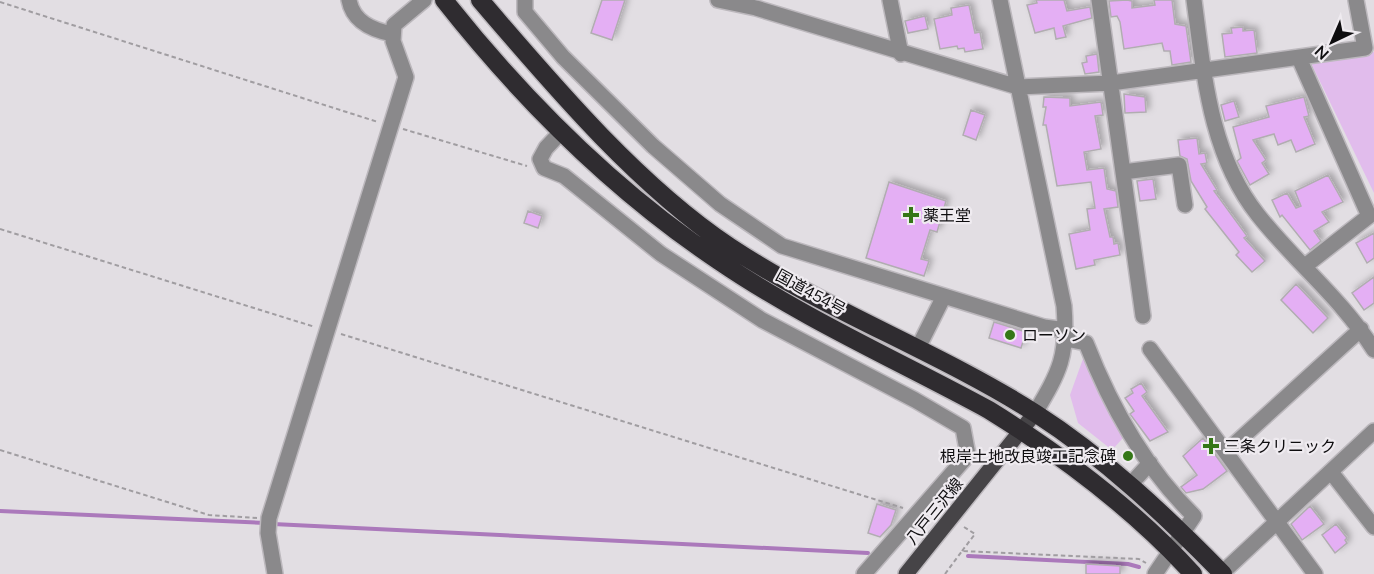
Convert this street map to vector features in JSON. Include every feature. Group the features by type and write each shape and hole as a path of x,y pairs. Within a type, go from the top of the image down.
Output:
{"highway":[{"name":"国道454号","path":"444,0 512,82 609,178 720,262 778,297 989,410 1022,431 1108,494 1171,550 1193,574"},
{"name":"国道454号","path":"480,0 580,112 676,205 728,245 777,276 822,302 918,348 1035,413 1130,484 1222,574"}],"main road":[{"name":"八戸三沢線","path":"906,574 1035,413"}],"street":[{"path":"349,0 355,14 366,26 392,34"},
{"path":"275,574 268,533 269,518 406,77 392,34 394,25 400,17 424,0"},
{"path":"525,0 525,12 562,57 652,146 720,204 782,246 1086,342 1111,400 1132,438 1174,496 1194,516 1157,572"},
{"path":"718,0 757,4 901,54 1018,87 1111,83 1365,48 1356,0"},
{"path":"890,0 901,54"},
{"path":"1000,0 1064,306 1066,334 1061,368 1035,413"},
{"path":"1099,0 1143,315"},
{"path":"1194,0 1210,109 1228,166 1257,214 1361,329 1374,350"},
{"path":"1299,58 1371,215 1305,266"},
{"path":"561,132 546,148 540,159 544,168 564,177 661,254 762,321 963,428 968,455 864,574"},
{"path":"1123,172 1179,165 1185,204"},
{"path":"918,348 944,296"},
{"path":"1226,452 1361,329"},
{"path":"1150,349 1315,574"},
{"path":"1222,574 1374,431"},
{"path":"1130,484 1150,463"},
{"path":"1331,472 1374,527"}],"path":[{"path":"0,2 390,126 536,169 544,168"},
{"path":"0,229 918,512"},
{"path":"0,450 210,515 269,518"},
{"path":"945,574 975,534 964,527"},
{"path":"962,552 1139,559 1157,572"}],"shaded area":[{"path":"1374,52 1374,193 1311,63 1315,59"},
{"path":"1084,356 1100,395 1123,438 1112,450 1078,423 1070,395"}],"building":[{"path":"602,0 625,0 612,40 591,33"},
{"path":"1036,0 1064,0 1067,11 1090,7 1092,18 1063,26 1066,37 1056,39 1054,28 1035,33 1027,5 1037,3"},
{"path":"1154,0 1172,0 1175,24 1186,26 1191,62 1172,65 1170,51 1164,51 1162,43 1124,49 1120,22 1117,16 1111,17 1109,1 1132,1 1132,8 1155,5"},
{"path":"969,5 975,33 980,32 983,49 965,52 964,48 958,49 957,46 940,49 934,19 952,15 951,8"},
{"path":"925,16 928,29 908,33 905,21"},
{"path":"1243,27 1243,31 1254,30 1257,53 1225,57 1222,34 1232,33 1231,28"},
{"path":"1097,54 1099,72 1085,74 1082,63 1087,62 1086,56"},
{"path":"1124,94 1145,97 1146,112 1125,113"},
{"path":"1044,97 1070,98 1070,106 1101,102 1103,115 1095,116 1101,149 1084,152 1087,170 1104,168 1107,189 1116,191 1118,207 1104,209 1110,237 1113,237 1114,244 1118,243 1120,255 1094,260 1095,265 1076,269 1069,234 1090,230 1087,209 1095,208 1091,182 1057,186 1046,125 1043,125 1046,107 1043,107"},
{"path":"1304,97 1309,116 1304,117 1315,144 1296,152 1291,140 1278,145 1274,134 1253,140 1266,160 1262,163 1269,174 1250,185 1237,161 1241,158 1233,127 1269,117 1266,106"},
{"path":"1234,101 1239,117 1225,121 1221,105"},
{"path":"971,110 985,115 976,140 963,135"},
{"path":"1197,138 1199,154 1205,153 1207,163 1201,164 1217,190 1214,191 1247,236 1244,238 1265,261 1252,272 1236,255 1239,252 1205,209 1207,207 1191,181 1187,159 1180,156 1178,140"},
{"path":"1328,175 1343,202 1322,212 1329,222 1314,231 1321,241 1310,250 1282,215 1280,217 1272,200 1287,193 1296,208 1301,206 1295,191"},
{"path":"1153,179 1156,199 1140,201 1137,181"},
{"name":"薬王堂","path":"889,182 946,201 937,232 930,230 921,259 929,261 924,276 866,258"},
{"path":"528,211 542,216 538,228 524,223"},
{"path":"1374,233 1374,258 1367,263 1356,243"},
{"path":"1374,277 1374,303 1364,310 1352,293"},
{"path":"1296,284 1328,318 1313,333 1281,300"},
{"path":"994,322 1026,332 1021,348 989,338"},
{"path":"1141,383 1147,392 1142,396 1168,432 1150,441 1130,414 1134,411 1125,398 1133,393 1131,389"},
{"path":"1203,438 1227,471 1203,489 1186,493 1181,487 1197,475 1183,456"},
{"path":"877,504 896,510 891,525 880,537 868,533"},
{"path":"1310,506 1324,524 1302,540 1291,524"},
{"path":"1336,524 1347,538 1345,540 1347,543 1335,553 1322,535"},
{"path":"1086,564 1120,566 1120,574 1086,574"}],"waterway":[{"path":"0,511 265,523"},
{"path":"273,524 868,553"},
{"path":"968,556 1128,564 1139,567"}],"place":[{"name":"薬王堂","path":"911,215"},
{"name":"ローソン","path":"1010,335"},
{"name":"三条クリニック","path":"1211,446"},
{"name":"根岸土地改良竣工記念碑","path":"1128,456"}]}
